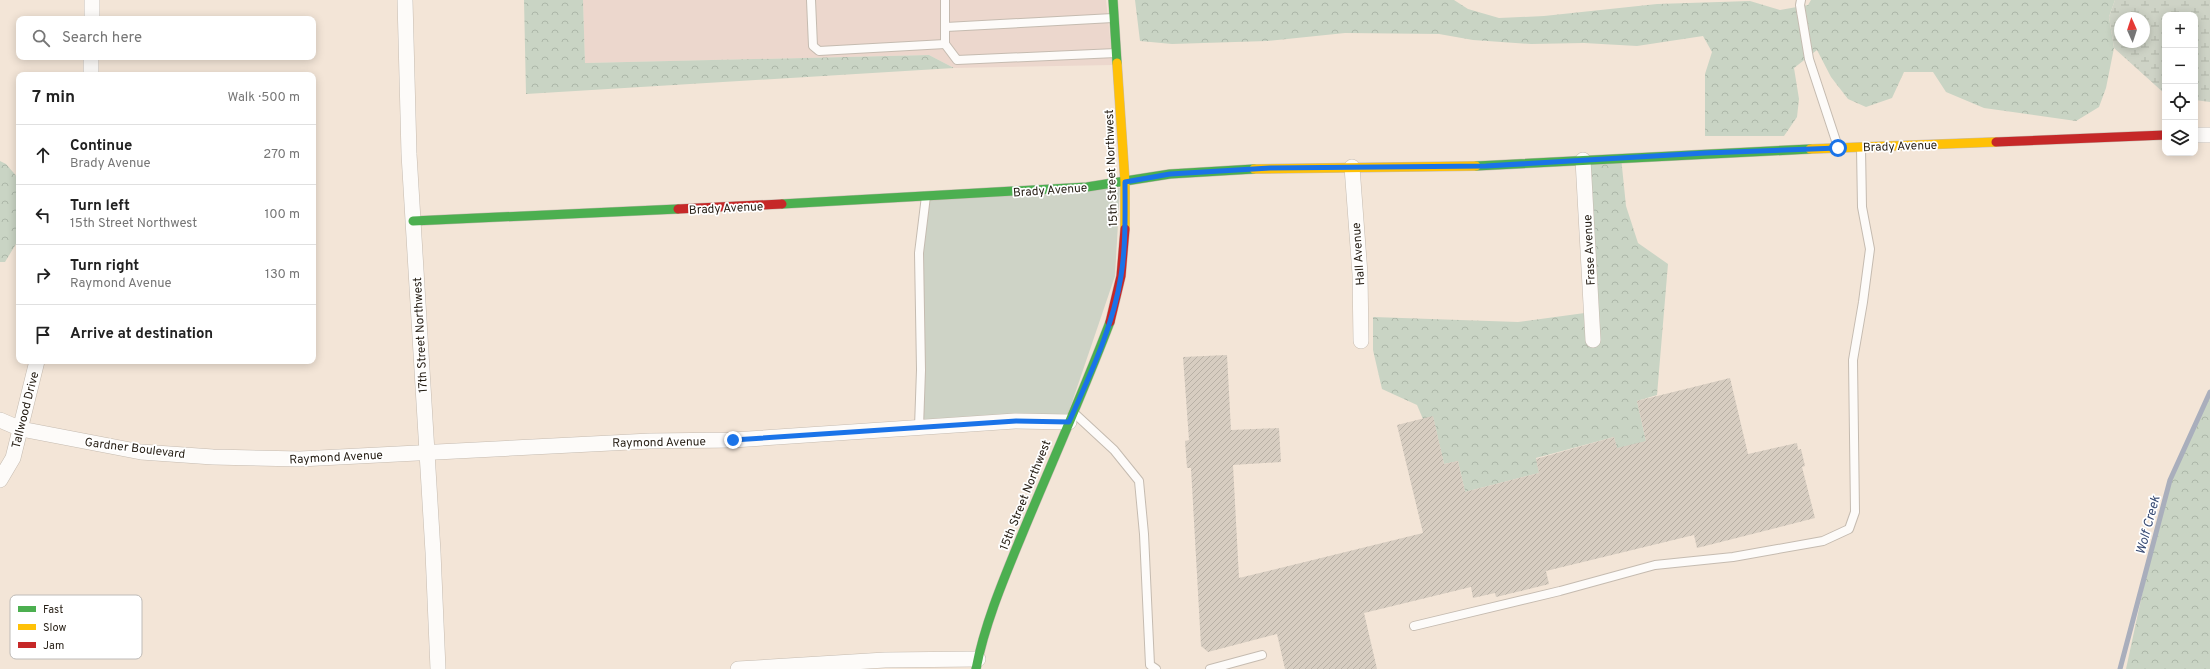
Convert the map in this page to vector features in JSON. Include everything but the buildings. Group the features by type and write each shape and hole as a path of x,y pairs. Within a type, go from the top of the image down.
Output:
{"street":[{"path":"92,0 92,16"},
{"name":"17th Street Northwest","path":"405,0 413,221 433,552 438,669"},
{"name":"15th Street Northwest","path":"977,664 1002,583 1090,375 1113,314 1121,276 1125,229 1125,182 1113,0"},
{"path":"91,60 91,72"},
{"name":"Brady Avenue","path":"413,221 789,205 926,195 982,195 1087,187 1170,174 1270,168 1486,166 1838,148 2162,135"},
{"path":"2198,135 2210,135"},
{"name":"Frase Avenue","path":"1583,160 1593,340"},
{"name":"Hall Avenue","path":"1352,167 1360,274 1361,340"},
{"name":"Tallwood Drive","path":"0,480 13,458 36,364"},
{"name":"Raymond Avenue","path":"274,459 300,459 650,441 733,440 1071,417"},
{"name":"Gardner Boulevard","path":"0,420 21,429 141,452 213,458 274,459"},
{"path":"738,669 901,660 977,664"}],"lane":[{"path":"811,0 813,46 819,51 945,44"},
{"path":"945,0 945,44 957,60 1117,53"},
{"path":"1801,0 1800,5 1809,59 1838,148"},
{"path":"946,27 1114,18"},
{"path":"1414,626 1560,592 1656,565 1733,557 1823,541 1849,529 1855,512 1853,360 1870,249 1862,207 1860,148"},
{"path":"919,427 921,370 919,253 926,195"},
{"path":"1071,417 1114,450 1139,481 1144,534 1150,665 1156,669"},
{"path":"1210,669 1262,655"}],"shaded area":[{"path":"583,0 1106,0 1113,65 954,68 929,55 585,63"}],"green space":[{"path":"524,0 583,0 585,63 929,55 954,68 526,94"},
{"path":"1135,0 1454,0 1468,9 1499,18 1544,16 1657,4 1750,1 1780,10 1808,5 1811,0 2115,0 2109,17 2114,48 2106,88 2099,107 2076,121 1984,108 1946,92 1933,72 1904,72 1892,98 1866,107 1848,99 1831,77 1817,50 1794,68 1799,99 1797,117 1784,136 1705,136 1705,74 1712,52 1703,36 1637,46 1584,43 1531,44 1473,40 1439,34 1345,33 1267,41 1172,44 1140,41"},
{"path":"2115,0 2210,0 2210,102 2198,100 2198,12 2162,12 2162,91 2114,48 2109,17"},
{"path":"1621,157 1626,206 1638,243 1668,264 1657,395 1637,401 1646,441 1618,453 1614,437 1536,458 1539,473 1465,492 1458,461 1444,464 1433,417 1423,419 1417,405 1382,389 1373,350 1373,317 1518,322 1592,312 1583,160"},
{"path":"0,161 6,164 16,176 16,244 5,262 0,262"},
{"path":"1120,188 1115,276 1067,417 924,421 923,254 930,198"},
{"path":"2210,392 2210,669 2126,669 2154,539 2170,480"}],"waterway":[{"name":"Wolf Creek","path":"2120,669 2170,480 2210,392"}],"traffic: fast":[{"path":"1113,0 1117,63"},
{"path":"1476,166 1810,149"},
{"path":"782,204 1087,187 1170,174 1254,169"},
{"path":"413,221 678,209"},
{"path":"976,669 990,617 1003,582 1110,322"}],"traffic: slow":[{"path":"1117,63 1125,182 1125,229"},
{"path":"1810,149 1996,142"},
{"path":"1254,169 1476,166"}],"traffic: jam":[{"path":"1996,142 2162,135"},
{"path":"678,209 782,204"},
{"path":"1110,322 1121,276 1125,229"}],"route":[{"path":"733,440 1016,421 1069,422 1090,375 1113,314 1121,276 1125,229 1125,182 1170,174 1270,168 1486,166 1705,153 1838,148"}]}
